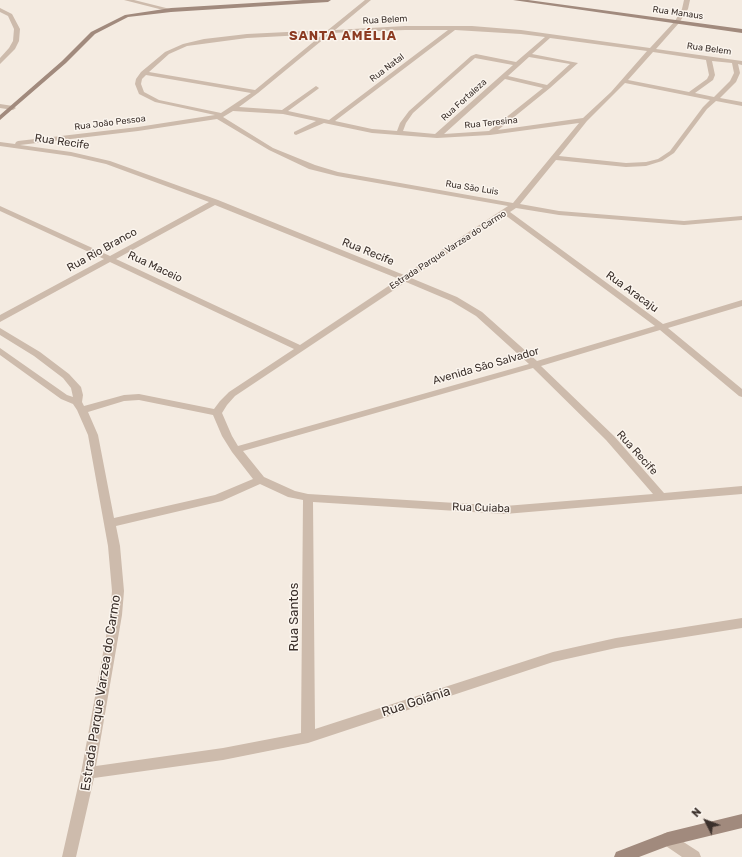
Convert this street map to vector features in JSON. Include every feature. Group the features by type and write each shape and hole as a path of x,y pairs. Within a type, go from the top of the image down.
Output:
{"street":[{"path":"127,0 170,10"},
{"path":"0,118 13,108 93,33 127,16 170,10 328,0"},
{"path":"232,109 256,92 368,0"},
{"name":"Rua Manaus","path":"516,0 742,31"},
{"name":"Estrada Parque Varzea do Carmo","path":"217,413 223,403 232,394 404,278 516,205 585,120 624,81 677,22 685,9 687,0"},
{"path":"0,10 10,15 17,29 16,41 7,56 0,62"},
{"name":"Rua Belem","path":"143,73 167,53 192,43 240,37 405,28 490,29 739,62"},
{"name":"Rua Natal","path":"330,122 454,28"},
{"name":"Rua Fortaleza","path":"436,136 549,36"},
{"path":"490,132 548,87 575,63 528,55"},
{"path":"399,134 403,123 411,112 472,58 476,56 517,64"},
{"path":"691,93 710,80 712,76 709,58"},
{"path":"554,158 626,165 646,164 660,160 672,152 705,108 733,82 737,73 739,62"},
{"path":"220,116 173,106 141,93 138,84 143,73 256,92"},
{"path":"504,77 548,87"},
{"path":"624,81 742,104"},
{"path":"283,112 316,88"},
{"path":"0,106 13,108"},
{"name":"Rua Teresina","path":"220,116 232,109 283,112 322,121 399,134 436,136 490,132 585,120"},
{"name":"Rua João Pessoa","path":"2,144 138,129 220,116"},
{"name":"Rua São Luis","path":"220,116 271,149 312,167 337,174 404,187 559,213 670,222 717,221 742,218"},
{"path":"296,133 322,121"},
{"name":"Rua Recife","path":"2,144 95,158 215,202 454,299 479,314 517,347 610,438 662,496"},
{"name":"Rua Rio Branco","path":"0,319 109,258 215,202"},
{"name":"Rua Maceio","path":"0,208 300,348"},
{"name":"Rua Aracaju","path":"506,212 660,326 742,394"},
{"name":"Avenida São Salvador","path":"236,450 534,365 660,326 742,303"},
{"name":"Estrada Parque Varzea do Carmo","path":"0,331 37,354 66,376 76,387 79,406 93,435 110,523 118,591 116,615 88,773 70,856"},
{"path":"0,351 79,406 124,398 139,397 217,413 227,436 236,450"},
{"name":"Rua Cuiaba","path":"236,450 260,480 292,494 308,498 505,510 742,490"},
{"path":"110,523 218,498 260,480"},
{"name":"Rua Santos","path":"308,498 308,737"},
{"name":"Rua Goiânia","path":"88,773 223,754 308,737 553,657 616,643 742,623"},
{"path":"621,857 668,839 742,820"},
{"path":"668,839 694,857"}],"district":[{"name":"SANTA AMÉLIA","path":"343,36"}]}
